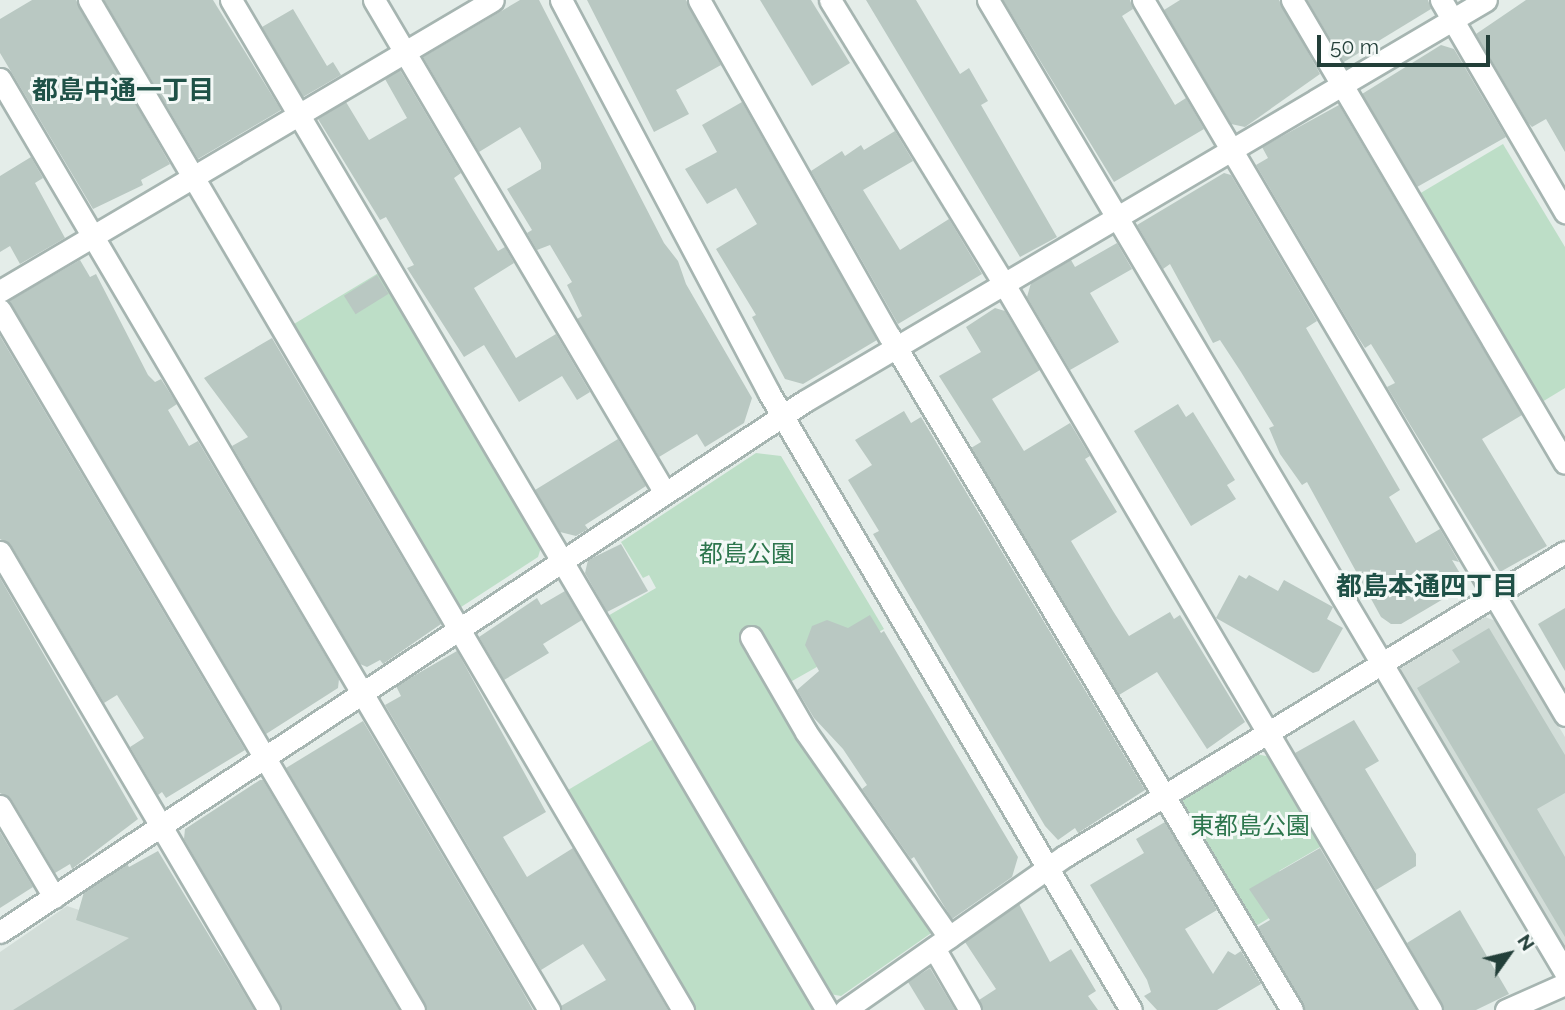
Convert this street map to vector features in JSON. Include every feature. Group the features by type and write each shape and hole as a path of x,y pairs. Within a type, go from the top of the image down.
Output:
{"street":[{"path":"89,0 683,1010"},
{"path":"231,0 827,1010"},
{"path":"374,0 665,494"},
{"path":"0,291 493,0"},
{"path":"561,0 782,416 1131,1010"},
{"path":"699,0 896,348 1292,1010"},
{"path":"830,0 1004,284 1431,1010"},
{"path":"988,0 1565,972"},
{"path":"1143,0 1565,715"},
{"path":"1292,0 1565,463"},
{"path":"1441,0 1565,212"},
{"path":"0,932 782,416 1486,0"},
{"path":"0,79 549,1010"},
{"path":"0,310 414,1010"},
{"path":"0,552 269,1010"},
{"path":"845,1010 1048,868 1565,552"},
{"path":"751,637 806,733 942,942 970,1010"},
{"path":"0,806 54,897"},
{"path":"1516,1008 1565,984"}],"shaded area":[{"path":"1485,617 1496,621 1565,737 1565,961 1399,681 1401,668"},
{"path":"67,906 227,958 258,1010 0,1010 0,952"}],"green space":[{"path":"1503,144 1565,247 1565,388 1542,402 1419,194"},
{"path":"380,272 542,544 538,557 458,609 289,327"},
{"name":"都島公園","path":"756,453 781,456 884,629 785,685 937,929 841,996 830,994 606,617 656,588 649,575 643,578 621,542"},
{"path":"655,738 813,1005 812,1010 693,1010 563,793"},
{"name":"東都島公園","path":"1256,754 1271,757 1322,846 1279,871 1288,888 1289,906 1251,929 1176,804"}],"building":[{"path":"32,0 76,0 170,164 141,180 143,185 93,209 0,53 0,19"},
{"path":"104,0 213,0 281,110 198,159"},
{"path":"520,0 539,0 664,243 678,261 686,284 752,398 744,423 705,447 697,434 659,457 577,319 582,316 567,285 572,282 550,245 537,250 527,233 532,230 507,189 541,169 541,163 520,127 479,152 423,57"},
{"path":"587,0 686,0 721,65 676,90 689,114 654,132"},
{"path":"760,0 811,0 850,63 812,86"},
{"path":"866,0 916,0 960,74 969,68 988,101 981,105 1057,237 1020,257"},
{"path":"1003,0 1130,0 1133,9 1122,16 1175,105 1186,98 1204,129 1114,182"},
{"path":"1180,0 1279,0 1320,74 1245,127 1231,124 1164,10"},
{"path":"1307,0 1428,0 1431,9 1344,62"},
{"path":"1526,0 1565,0 1565,152 1546,119 1532,127 1528,123 1476,34"},
{"path":"293,9 327,66 333,62 341,75 303,97 262,27"},
{"path":"1441,45 1454,49 1506,137 1417,187 1362,94"},
{"path":"400,70 461,173 454,178 498,251 505,247 514,263 474,288 516,358 556,334 590,392 577,400 562,376 519,402 484,345 464,357 407,268 414,265 386,217 380,220 318,119 346,102 369,140 407,118 385,79"},
{"path":"742,102 877,340 803,384 785,379 752,317 756,315 716,249 757,224 736,188 707,204 685,169 717,152 702,125"},
{"path":"1339,105 1522,415 1482,439 1547,546 1500,572 1387,387 1395,383 1371,344 1365,348 1354,331 1256,165 1268,158 1262,147"},
{"path":"895,131 913,161 863,190 900,250 949,219 982,274 898,324 811,171 842,151 845,156 861,145 864,150"},
{"path":"31,157 43,178 35,183 65,238 20,264 10,246 0,252 0,176"},
{"path":"1224,173 1231,175 1317,321 1306,328 1400,490 1389,497 1416,543 1440,529 1459,562 1452,560 1467,585 1401,624 1391,624 1381,617 1307,482 1302,485 1280,454 1269,428 1274,426 1241,372 1220,340 1213,343 1170,264 1163,269 1137,225"},
{"path":"1117,243 1132,269 1090,293 1119,342 1070,370 1027,297 1031,283 1071,260 1075,267"},
{"path":"80,260 90,277 96,274 148,375 155,382 161,379 177,404 168,410 189,446 198,441 339,679 338,688 266,734 9,301"},
{"path":"377,275 389,294 356,314 344,296"},
{"path":"995,308 1005,311 1040,370 992,399 1024,451 1070,423 1090,456 1085,459 1117,512 1071,541 1113,611 1129,636 1170,612 1174,619 1180,615 1245,722 1207,749 1157,672 1119,695 971,448 981,442 939,376 981,352 966,327"},
{"path":"0,336 245,750 166,798 162,792 158,795 130,747 144,738 117,695 104,703 11,545 0,539"},
{"path":"272,338 441,624 383,664 380,660 367,667 360,664 232,446 248,437 204,378"},
{"path":"1178,404 1186,417 1193,412 1235,480 1227,485 1236,499 1191,526 1134,431"},
{"path":"904,411 911,423 921,417 1145,790 1078,833 1075,828 1058,840 1045,826 873,534 879,531 848,480 872,465 855,440"},
{"path":"618,439 646,486 585,525 588,529 576,536 560,532 535,490"},
{"path":"621,544 648,591 607,612 585,573 588,560"},
{"path":"1239,575 1246,579 1249,575 1278,591 1284,580 1333,607 1327,619 1343,628 1319,671 1313,673 1216,618"},
{"path":"0,578 138,819 72,869 70,864 55,873 11,799 0,793"},
{"path":"565,591 582,620 543,644 549,653 504,680 479,637 537,598 541,605"},
{"path":"1565,608 1565,671 1538,624"},
{"path":"870,615 881,633 884,631 1018,857 1012,877 952,919 914,857 911,859 862,789 867,785 843,749 814,718 797,690 819,671 805,645 812,626 827,620 848,628"},
{"path":"1489,628 1565,755 1565,793 1537,809 1565,857 1565,937 1417,688 1460,662 1452,650"},
{"path":"457,651 546,812 503,837 527,877 573,848 668,1010 562,1010 561,1006 606,980 583,944 541,970 385,705 401,696 396,686"},
{"path":"1354,720 1379,761 1365,769 1416,854 1416,866 1376,890 1295,753"},
{"path":"363,721 533,1010 427,1010 286,768"},
{"path":"263,780 399,1010 282,1010 184,839 185,829"},
{"path":"1165,822 1217,910 1185,929 1213,974 1228,951 1235,955 1241,951 1261,984 1217,1010 1157,1010 1144,996 1151,992 1147,980 1090,885 1144,853 1136,839"},
{"path":"0,832 33,887 0,908"},
{"path":"1320,848 1416,1010 1305,1010 1258,927 1270,920 1249,889"},
{"path":"158,851 254,1010 13,1010 129,938 76,920 84,892 127,864 129,867"},
{"path":"1019,904 1050,962 1071,949 1096,991 1088,996 1098,1010 983,1010 979,1000 996,989 965,942"},
{"path":"1460,910 1509,994 1476,1010 1444,1010 1407,943"},
{"path":"930,968 955,1010 925,1010 908,982"}],"district":[{"name":"都島中通一丁目","path":"123,91"},
{"name":"都島本通四丁目","path":"1427,587"}]}
